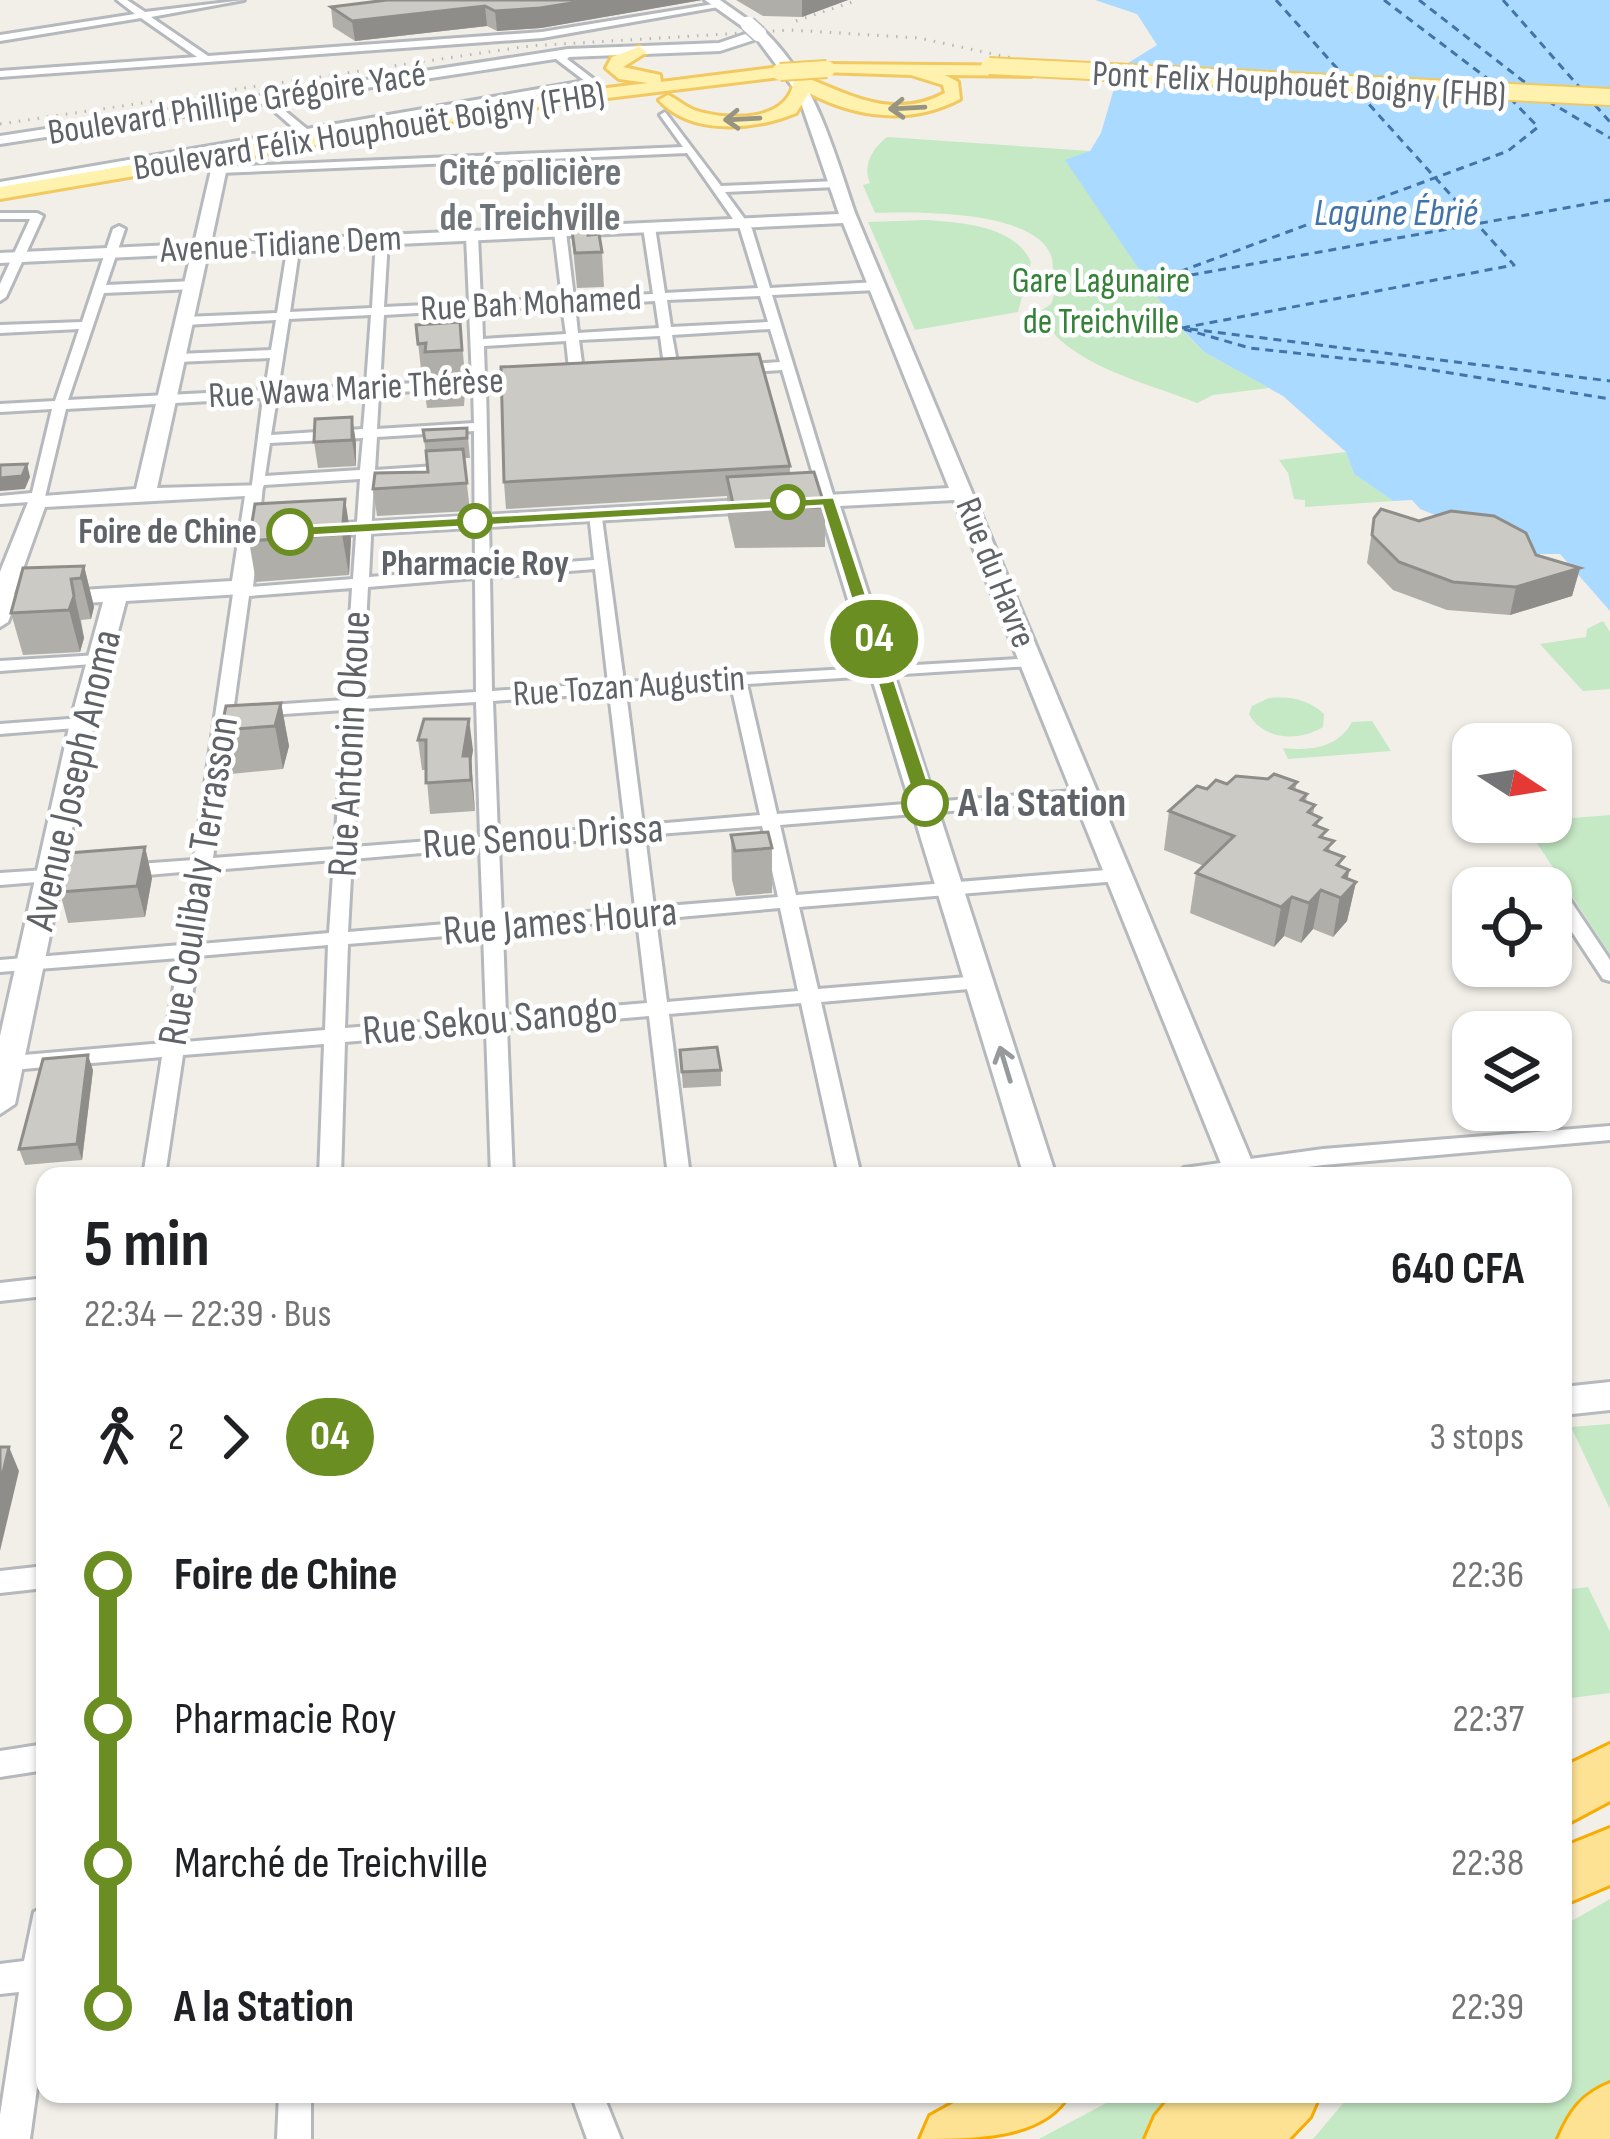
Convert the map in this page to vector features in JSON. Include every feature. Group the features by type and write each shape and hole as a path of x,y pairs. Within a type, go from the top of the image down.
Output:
{"highway":[{"path":"1572,1772 1610,1766"},
{"path":"1572,1793 1610,1766"},
{"path":"1572,1872 1610,1856"},
{"path":"953,2139 1019,2103"},
{"path":"1178,2139 1208,2103"},
{"path":"1242,2139 1278,2103"},
{"path":"1591,2139 1610,2116"}],"main road":[{"path":"639,52 615,62 617,72 649,79 694,79 783,68 988,68"},
{"path":"667,107 698,85 783,68"},
{"path":"826,68 988,68"},
{"path":"667,107 698,118 764,117 798,102 802,81 842,103 873,108 925,107 954,95 950,82 928,74 859,68"},
{"name":"Pont Felix Houphouét Boigny (FHB)","path":"988,68 1610,99"},
{"name":"Boulevard Félix Houphouët Boigny (FHB)","path":"0,189 550,100 740,77"},
{"name":"Boulevard Félix Houphouët Boigny (FHB)","path":"0,189 495,105 694,79"},
{"path":"465,106 495,105"}],"street":[{"path":"121,0 208,60"},
{"path":"0,38 240,0"},
{"path":"0,74 542,35 716,3"},
{"name":"Rue du Havre","path":"716,3 759,34 783,68 802,81 849,218 1239,1167"},
{"name":"Boulevard Phillipe Grégoire Yacé","path":"743,52 759,34"},
{"name":"Boulevard Phillipe Grégoire Yacé","path":"0,140 565,56 719,47 759,34"},
{"name":"Boulevard Phillipe Grégoire Yacé","path":"565,56 743,52 771,55 783,68"},
{"name":"Boulevard Félix Houphouët Boigny (FHB)","path":"0,189 593,82 565,56"},
{"path":"267,99 304,132"},
{"path":"667,107 691,151 742,223 1037,1167"},
{"path":"145,494 220,170 245,151"},
{"path":"181,162 220,170 691,151"},
{"path":"719,189 837,184"},
{"path":"0,216 37,216 9,258 0,297"},
{"name":"Avenue Tidiane Dem","path":"9,258 849,218"},
{"path":"649,227 673,373"},
{"path":"119,229 60,405 38,499 9,547 2,608 116,596 602,564"},
{"path":"560,232 577,378"},
{"path":"472,236 482,427 484,697 502,1167"},
{"name":"Rue Antonin Okoue","path":"330,1167 338,941 382,240"},
{"path":"242,589 274,533 257,485 293,244"},
{"path":"101,289 194,285"},
{"name":"Rue Bah Mohamed","path":"185,321 877,286"},
{"path":"0,329 89,325"},
{"path":"475,343 772,325"},
{"path":"177,358 276,354"},
{"path":"716,370 784,367"},
{"path":"656,374 694,371"},
{"name":"Rue Wawa Marie Thérèse","path":"557,380 600,377"},
{"name":"Rue Wawa Marie Thérèse","path":"0,408 537,380"},
{"path":"265,439 482,427"},
{"path":"0,500 145,494 482,466"},
{"path":"274,533 962,493"},
{"path":"596,514 627,754 632,832 679,1167"},
{"name":"Rue Coulibaly Terrasson","path":"155,1167 242,589"},
{"name":"Avenue Joseph Anoma","path":"0,1104 82,723 116,596"},
{"path":"0,666 99,660"},
{"name":"Rue Tozan Augustin","path":"227,712 1031,661"},
{"path":"738,679 848,1167"},
{"path":"0,729 82,723"},
{"name":"Rue Senou Drissa","path":"0,879 1086,795"},
{"name":"Rue James Houra","path":"0,966 1119,875"},
{"path":"1572,918 1610,975"},
{"name":"Rue Sekou Sanogo","path":"5,1064 980,982"},
{"path":"1272,1167 1345,1155 1610,1133"},
{"path":"0,1292 36,1288"},
{"path":"1572,1399 1610,1396"},
{"path":"0,1582 36,1578"},
{"path":"0,1764 36,1758"},
{"path":"0,1978 36,1974"},
{"path":"13,2139 36,2003"},
{"path":"294,2139 296,2103"},
{"path":"590,2103 604,2139"}],"green space":[{"name":"Gare Lagunaire de Treichville","path":"887,137 1090,151 1066,161 1185,333 1204,352 1269,388 1213,395 1197,403 1108,370 1067,346 1039,312 1051,304 1058,284 1051,278 1051,255 1038,238 985,219 875,213 863,185 870,183 870,157"},
{"path":"927,220 986,228 1023,250 1031,262 1018,312 915,330 868,222"},
{"path":"1346,452 1354,474 1393,501 1305,507 1305,500 1294,499 1288,473 1279,460"},
{"path":"1603,621 1610,632 1610,689 1583,691 1540,644 1586,637 1587,629"},
{"path":"1269,698 1312,705 1324,714 1323,727 1293,736 1263,729 1249,714 1252,706"},
{"path":"1372,721 1391,751 1288,759 1283,748 1322,746 1352,722"},
{"path":"1610,815 1610,954 1572,896 1572,867 1553,867 1537,843 1572,843 1572,818"},
{"path":"1610,1424 1610,1509 1572,1429"},
{"path":"1588,1587 1610,1632 1610,1693 1572,1698 1572,1589"},
{"path":"1610,1899 1610,2139 1313,2139 1343,2103 1572,2103 1572,1921"},
{"path":"1106,2103 1194,2103 1162,2139 1039,2139"}],"water":[{"name":"Lagune Ébrié","path":"1095,0 1610,0 1610,611 1560,554 1534,554 1420,509 1412,500 1393,501 1354,474 1346,452 1283,396 1204,352 1174,321 1065,160 1090,151 1101,133 1120,68 1157,45 1137,14"}],"building":[{"path":"387,0 591,0 352,21 331,7"},
{"path":"586,208 588,235 599,234 602,252 575,253 569,209"},
{"path":"460,322 462,350 425,352 426,343 418,344 416,325"},
{"path":"759,354 790,466 504,482 501,367"},
{"path":"463,379 463,393 425,395 426,381"},
{"path":"352,417 352,440 314,442 315,419"},
{"path":"467,428 467,438 425,441 423,430"},
{"path":"463,449 467,483 373,489 375,473 428,472 426,451"},
{"path":"27,464 22,476 0,478 0,465"},
{"path":"814,472 825,507 734,508 727,477"},
{"path":"345,499 342,534 249,541 255,504"},
{"path":"1381,509 1419,521 1451,511 1494,516 1526,533 1536,555 1580,568 1516,587 1453,582 1399,562 1372,535 1374,518"},
{"path":"84,566 81,578 71,579 74,596 69,610 11,613 23,568"},
{"path":"281,703 275,726 221,730 226,706"},
{"path":"424,719 469,719 463,756 470,756 471,780 426,783 426,740 418,740"},
{"path":"1274,774 1297,782 1290,788 1307,794 1301,800 1315,805 1308,812 1321,818 1314,825 1327,830 1320,837 1334,841 1325,850 1344,857 1337,865 1349,870 1343,877 1356,882 1341,898 1321,890 1309,903 1292,897 1281,907 1196,873 1234,836 1169,811 1197,786 1207,789 1216,780 1227,784 1236,776 1268,779"},
{"path":"768,832 772,848 735,851 731,835"},
{"path":"145,847 137,886 60,892 69,853"},
{"path":"717,1047 721,1070 682,1072 680,1050"},
{"path":"88,1055 77,1144 19,1149 43,1059"},
{"path":"0,1447 9,1447 0,1485"}],"ferry route":[{"path":"1276,0 1343,75"},
{"path":"1384,0 1496,85"},
{"path":"1419,0 1527,84"},
{"path":"1503,0 1581,89"},
{"path":"1357,91 1435,178"},
{"path":"1435,178 1508,151 1538,127 1512,100"},
{"path":"1548,101 1610,138"},
{"path":"1595,105 1610,122"},
{"path":"1154,281 1435,178"},
{"path":"1435,178 1477,224"},
{"path":"1477,224 1610,200"},
{"path":"1163,280 1477,224"},
{"path":"1182,328 1514,265 1477,224"},
{"path":"1184,329 1250,348 1395,364 1610,399"},
{"path":"1190,329 1610,381"}],"railway":[{"path":"796,21 858,0"},
{"path":"0,124 529,46 791,30 919,38 1076,72 1610,99"}],"bus line":[{"name":"04","path":"290,532 829,500 925,803"}],"place":[{"name":"Pharmacie Roy","path":"475,521"},
{"name":"Foire de Chine","path":"290,532"},
{"name":"A la Station","path":"925,803"}],"district":[{"name":"Cité policière de Treichville","path":"530,196"}]}
